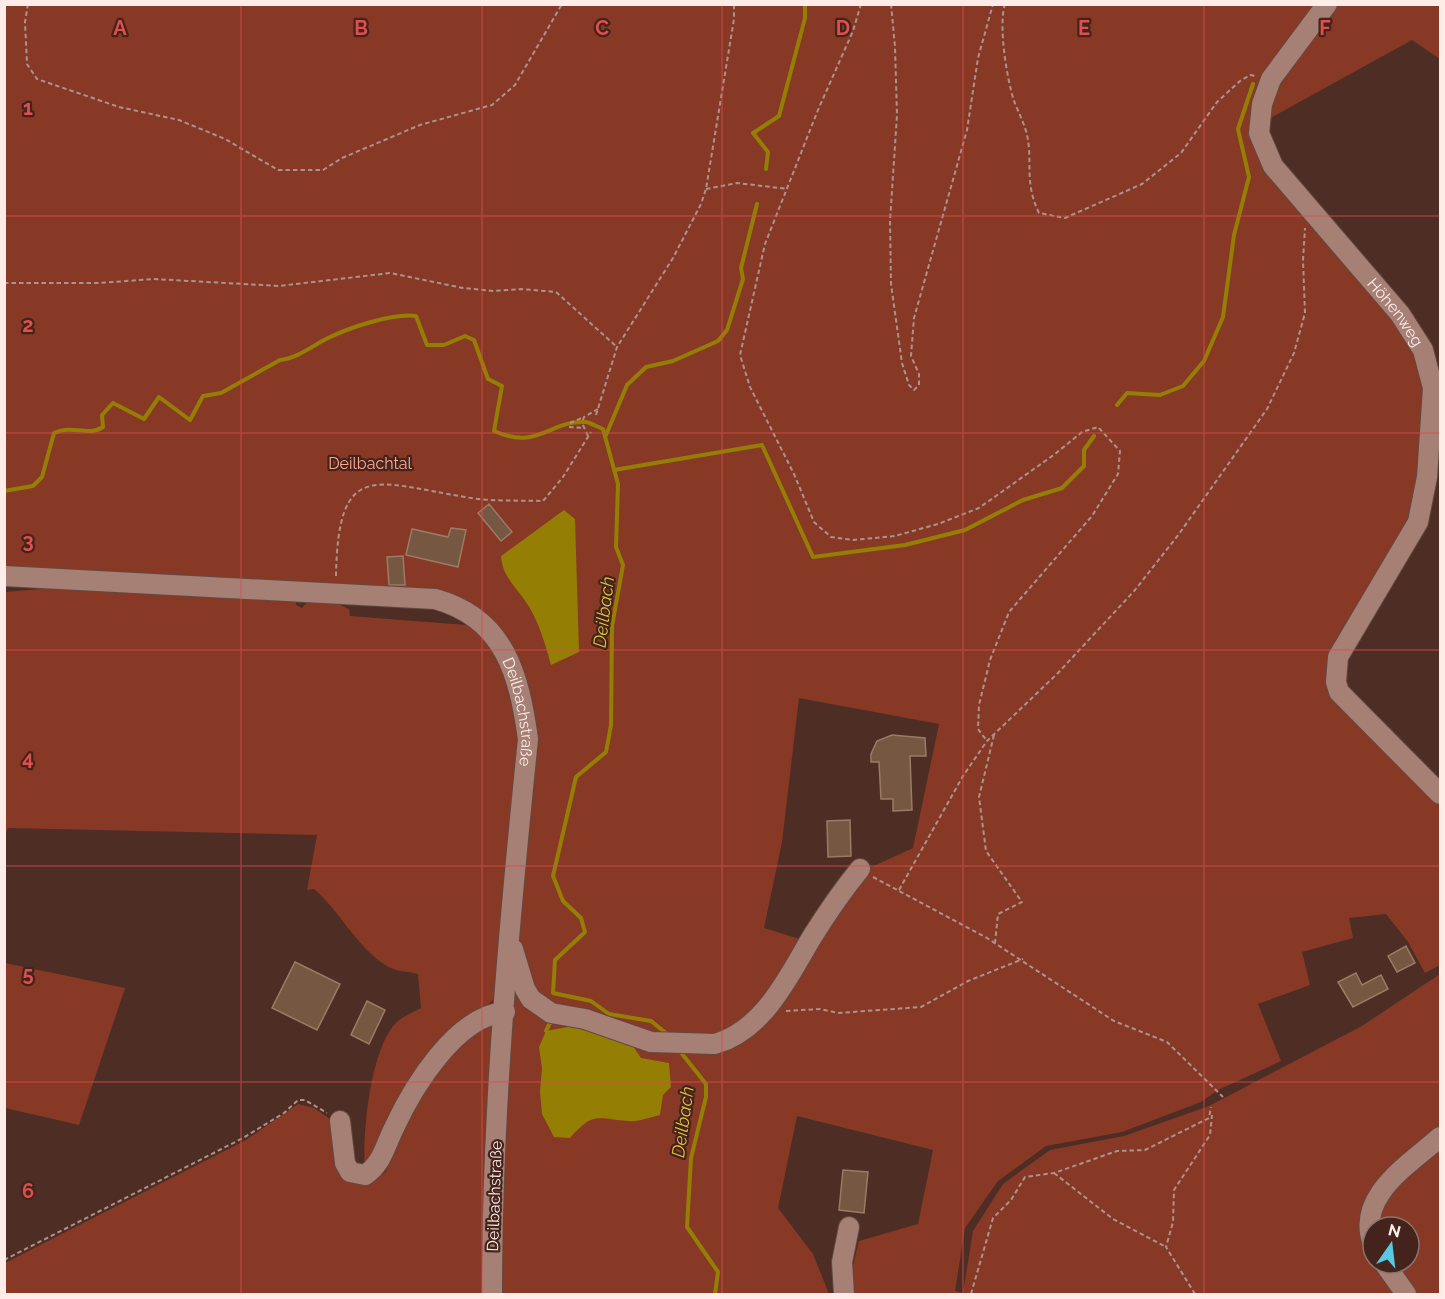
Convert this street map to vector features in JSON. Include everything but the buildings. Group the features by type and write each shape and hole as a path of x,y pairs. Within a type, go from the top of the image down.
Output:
{"street":[{"name":"Höhenweg","path":"1327,4 1271,79 1262,104 1259,133 1273,166 1400,314 1423,350 1433,388 1427,477 1418,522 1338,657 1336,682 1347,702 1440,794"},
{"name":"Deilbachstraße","path":"4,576 435,599 457,605 475,615 492,632 504,652 522,696 528,739 492,1188 492,1294"},
{"path":"510,941 525,989 541,1008 550,1013 585,1018 651,1042 704,1045 725,1041 762,1013 789,979 836,900 860,869"},
{"path":"340,1121 345,1163 350,1172 365,1175 379,1162 415,1089 461,1030 488,1014 505,1012"},
{"path":"1369,1215 1374,1201 1389,1183 1440,1137"},
{"path":"844,1294 842,1262 849,1227"},
{"path":"1393,1275 1406,1294"}],"path":[{"path":"28,4 25,22 27,64 37,79 119,107 179,120 225,139 278,170 323,171 342,158 420,125 492,105 515,85 562,4"},
{"path":"596,415 617,347 673,258 706,189 734,19 734,4"},
{"path":"861,4 853,31 818,110 765,244 740,355 750,387 794,474 814,522 831,537 852,540 895,536 938,524 979,508 1082,432 1098,427 1120,451 1118,474 1092,516 1009,612 990,660 979,705 978,729 987,741"},
{"path":"891,4 896,46 897,115 890,221 891,284 902,363 909,385 914,390 919,385 919,374 911,356 914,318 967,130 978,58 993,4"},
{"path":"1005,4 1002,13 1013,99 1027,133 1030,195 1038,213 1065,218 1142,184 1181,153 1217,102 1240,81 1250,75 1271,79"},
{"path":"706,189 737,183 788,189"},
{"path":"899,890 963,776 987,741 1058,673 1135,590 1179,534 1267,409 1294,353 1305,313 1305,201"},
{"path":"4,283 99,283 154,279 279,286 390,273 463,288 493,291 521,288 556,292 617,347"},
{"path":"588,437 584,426 569,425 598,409"},
{"path":"336,594 337,536 344,508 351,497 369,485 400,484 468,498 543,501 563,477 591,432"},
{"path":"994,735 979,797 986,851 1022,902 998,914 995,943"},
{"path":"860,869 1023,959 1114,1021 1167,1042 1223,1097"},
{"path":"762,1013 807,1009 838,1013 921,1008 968,981 1023,959"},
{"path":"4,1260 243,1138 284,1113 298,1100 305,1100 340,1121"},
{"path":"1166,1247 1173,1222 1174,1190 1209,1135 1211,1107"},
{"path":"971,1294 993,1218 1011,1200 1025,1177 1054,1173 1117,1151 1145,1150 1209,1118 1212,1112"},
{"path":"1054,1173 1113,1218 1166,1247 1195,1294"}],"green space":[{"name":"Deilbachtal","path":"5,5 1440,5 1440,59 1412,40 1267,120 1264,162 1397,315 1430,388 1420,494 1333,690 1440,800 1440,965 1425,973 1408,942 1386,914 1349,918 1353,938 1302,952 1310,985 1258,1004 1281,1061 1218,1090 1201,1102 1122,1132 1046,1146 998,1181 965,1228 955,1291 963,1293 973,1231 1003,1184 1050,1150 1124,1136 1209,1106 1362,1026 1440,974 1440,1132 1373,1194 1369,1215 1361,1215 1361,1275 1421,1275 1421,1215 1377,1215 1378,1206 1440,1142 1440,1294 846,1294 859,1241 918,1224 933,1150 797,1116 778,1208 813,1254 829,1294 499,1294 498,1177 532,716 478,612 5,570","holes":["799,698 939,724 913,848 856,874 803,940 764,928 782,842"]},
{"path":"53,588 296,597 296,605 302,608 310,599 332,601 349,609 350,616 479,626 501,659 521,739 497,996 482,1011 365,1170 365,1136 374,1071 388,1034 399,1020 421,1008 418,974 394,969 376,958 314,889 307,890 317,835 8,828 5,834 5,592"},
{"path":"5,963 125,988 79,1125 5,1108"},
{"path":"484,1021 497,1024 487,1294 5,1294 5,1263 246,1140 298,1104 314,1108 336,1123 342,1165 369,1181 386,1172 397,1128 417,1091"}],"shaded area":[{"path":"564,510 575,519 579,652 551,665 535,618 505,572 501,556"},
{"path":"586,1026 631,1043 641,1058 669,1063 671,1087 663,1095 660,1115 632,1121 602,1118 591,1120 570,1138 554,1137 542,1114 540,1091 542,1068 539,1047 546,1031"}],"waterway":[{"path":"766,169 768,152 753,133 779,116 805,18 805,4"},
{"path":"1117,405 1127,393 1160,395 1183,386 1204,361 1223,317 1234,235 1249,177 1238,129 1253,84"},
{"path":"606,435 627,385 646,367 673,361 718,341 727,330 743,279 741,268 757,204"},
{"name":"Deilbach","path":"4,491 33,486 42,477 54,433 67,430 92,431 103,427 102,415 113,403 144,419 159,397 190,420 203,396 221,393 280,360 298,355 335,335 370,322 395,317 416,316 427,345 444,345 465,336 474,340 488,379 502,386 494,431 522,438 573,423 586,422 603,429 618,484 616,547 623,565 612,626 611,725 606,752 576,777 553,876 563,901 581,918 585,932 555,960 553,993 591,1001 609,1014 651,1021 667,1034"},
{"path":"614,470 762,445 813,557 905,545 965,530 1023,500 1062,488 1084,466 1084,450 1094,436"},
{"name":"Deilbach","path":"546,1031 552,1019"},
{"name":"Deilbach","path":"679,1050 706,1084 706,1097 691,1158 687,1227 718,1272 715,1294"}]}
